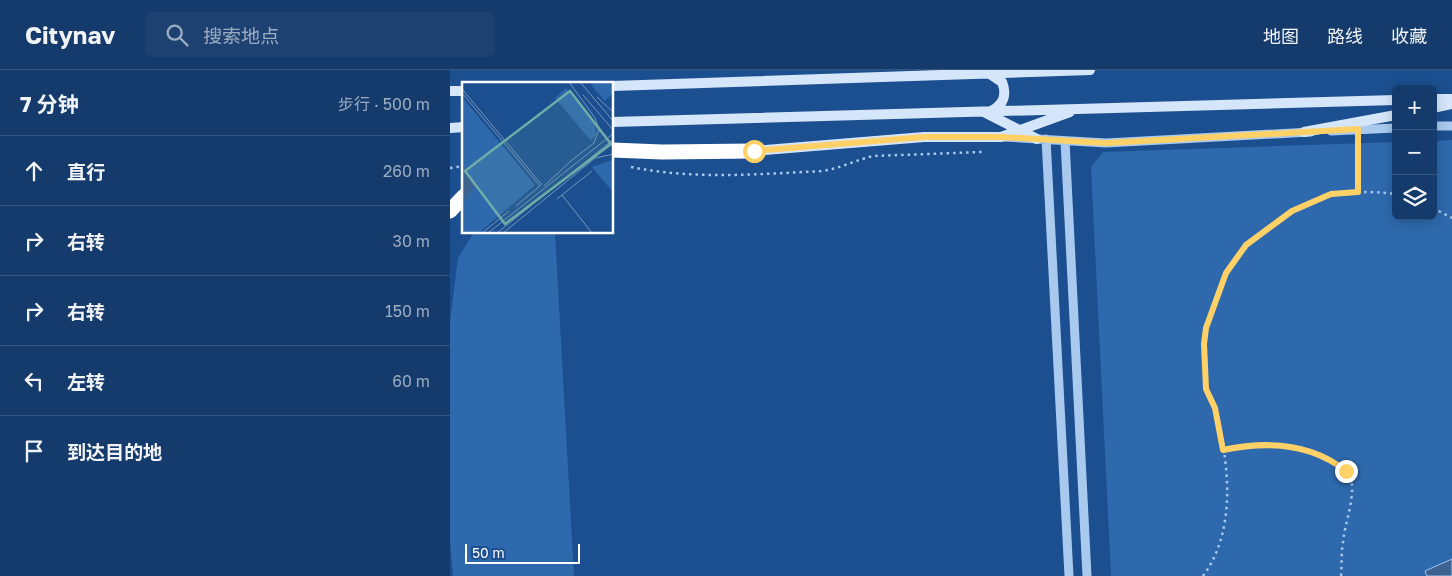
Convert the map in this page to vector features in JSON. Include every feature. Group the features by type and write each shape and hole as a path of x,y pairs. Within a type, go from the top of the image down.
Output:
{"highway":[{"path":"614,150 662,152 754,151"},
{"path":"450,211 462,198"}],"main road":[{"path":"951,74 964,70"},
{"path":"614,86 1090,70"},
{"path":"986,111 1000,104 1005,92 1002,82 993,75 987,74"},
{"path":"1437,99 1452,99"},
{"path":"614,122 1392,100"},
{"path":"1437,107 1452,104"},
{"path":"754,151 924,137 1001,137 1080,108"},
{"path":"986,111 1020,130 1042,139"},
{"path":"1304,132 1392,116"}],"street":[{"path":"1437,126 1452,126"},
{"path":"1001,137 1106,143 1392,128"},
{"path":"1042,139 1069,576"},
{"path":"1065,141 1087,576"}],"path":[{"path":"1358,129 1358,192"},
{"path":"626,166 664,174 702,176 823,171 840,168 857,160 873,156 982,152 1001,137"},
{"path":"1203,576 1218,545 1223,528 1227,475 1215,408 1206,389 1204,344 1206,328 1226,273 1246,245 1292,211 1331,194 1358,192 1392,194"},
{"path":"1437,210 1452,218"},
{"path":"1223,450 1264,444 1302,448 1322,454 1346,471 1352,483 1352,496 1342,542 1341,576"}],"shaded area":[{"path":"1452,140 1452,576 1111,576 1091,167 1103,152 1392,142 1392,220 1437,220 1437,141"},
{"path":"473,234 555,234 574,576 453,576 450,540 450,321 458,258"},
{"path":"1452,559 1452,576 1427,576 1425,571"}],"route":[{"path":"754,151 924,137 1046,138 1106,143 1358,129 1358,192 1331,194 1312,200 1266,228 1246,245 1226,273 1206,328 1204,344 1206,389 1215,408 1223,450 1264,444 1302,448 1322,454 1346,471"}]}
